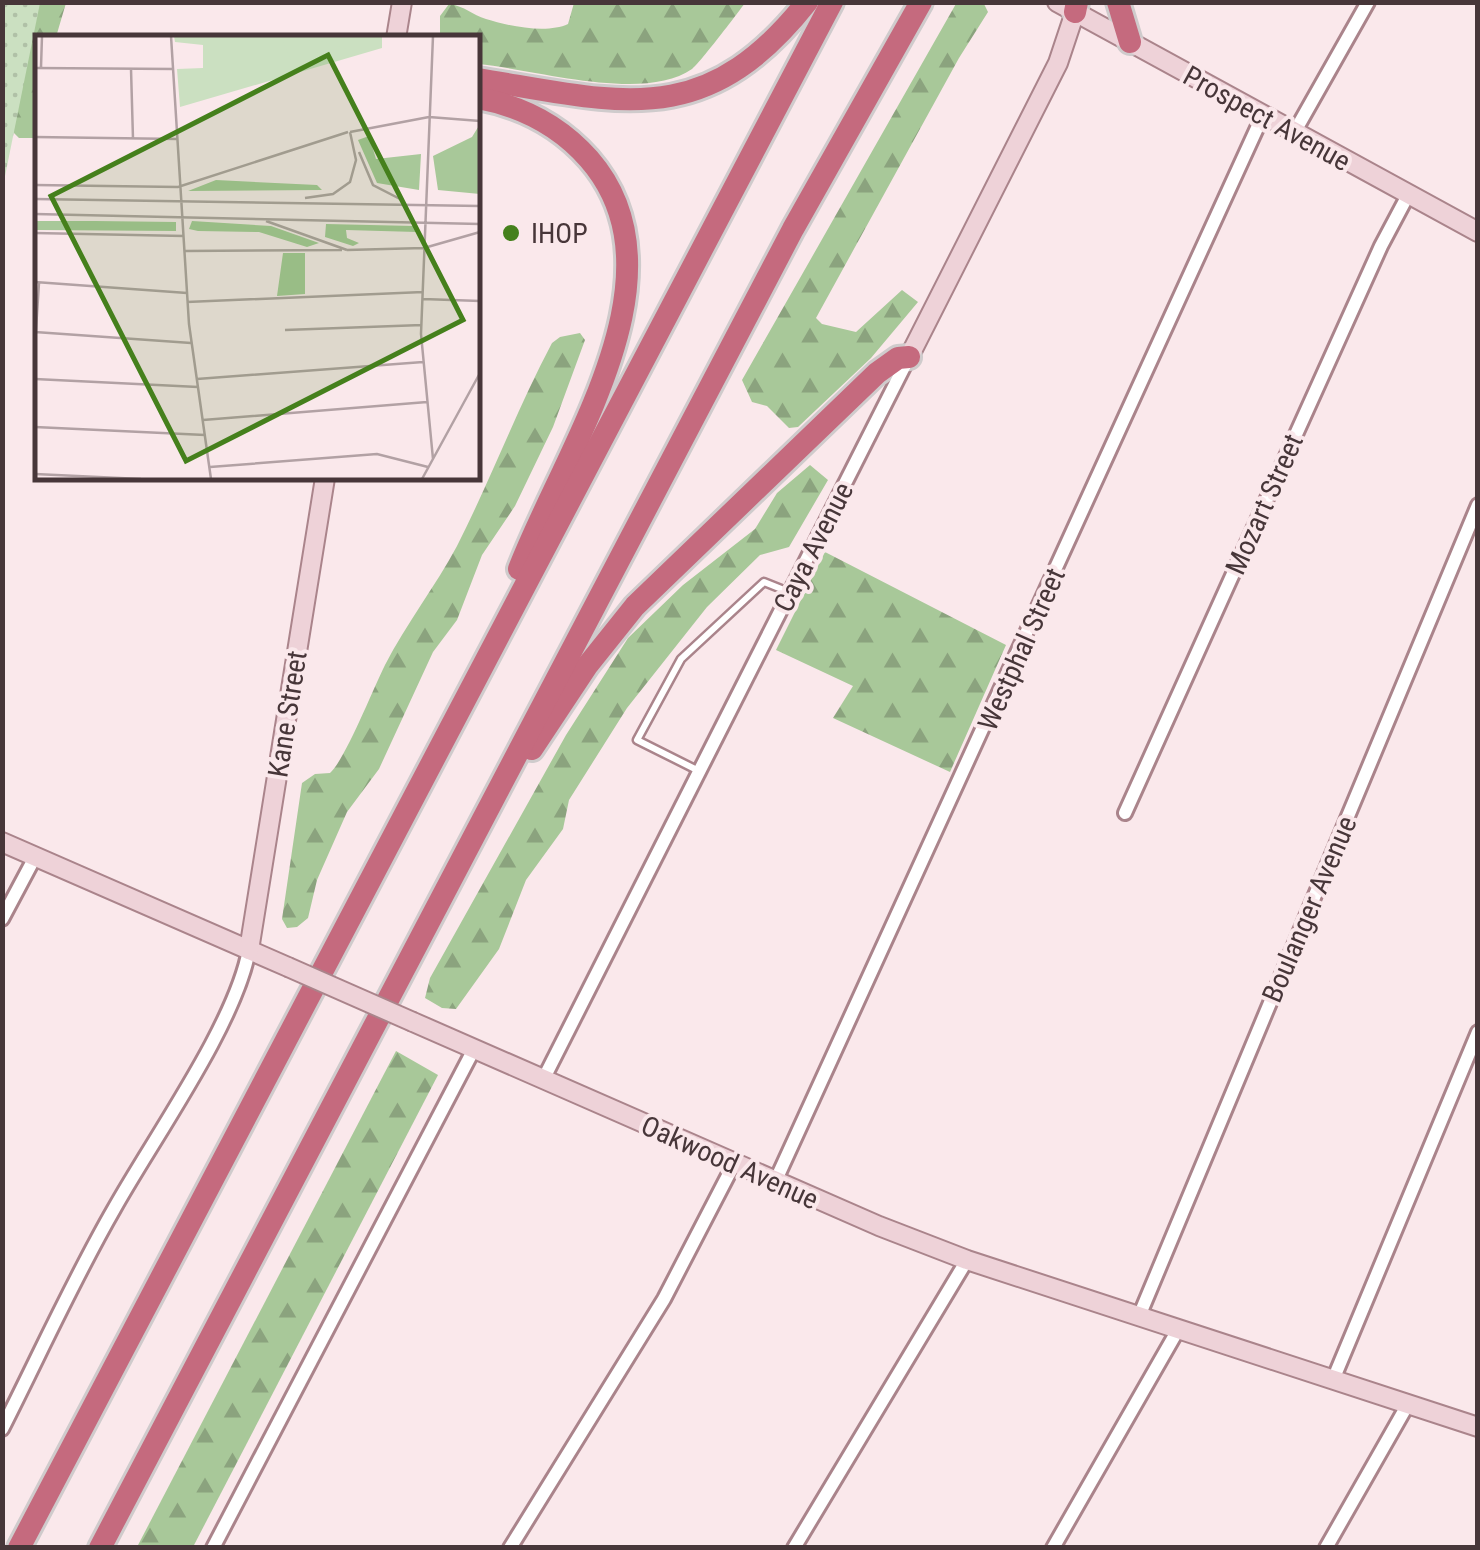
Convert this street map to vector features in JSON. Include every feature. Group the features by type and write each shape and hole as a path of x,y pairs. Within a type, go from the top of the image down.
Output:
{"highway":[{"path":"480,79 618,102 669,99 705,88 735,70 780,33 807,2"},
{"path":"19,1548 832,2"},
{"path":"100,1548 793,229 921,2"},
{"path":"1118,2 1130,42"},
{"path":"480,99 531,114 583,152 616,201 630,263 616,338 520,564 500,633"},
{"path":"500,786 544,733 599,649 649,591 877,372 898,358 909,357"}],"street":[{"path":"396,35 402,2"},
{"path":"1294,133 1368,2"},
{"name":"Prospect Avenue","path":"1069,6 1408,197 1478,232"},
{"name":"Caya Avenue","path":"544,1080 1058,63 1069,6"},
{"name":"Westphal Street","path":"775,1182 1263,115"},
{"name":"Mozart Street","path":"1125,813 1380,246 1408,197"},
{"name":"Kane Street","path":"249,950 325,480"},
{"name":"Boulanger Avenue","path":"1140,1314 1478,504"},
{"name":"Oakwood Avenue","path":"2,842 775,1182 967,1260 1478,1428"},
{"path":"2,919 35,856"},
{"path":"2,1429 112,1212 196,1068 242,978 249,950"},
{"path":"1333,1380 1478,1032"},
{"path":"212,1548 474,1050"},
{"path":"510,1548 664,1299 734,1164"},
{"path":"794,1548 967,1260"},
{"path":"1052,1548 1179,1328"},
{"path":"1326,1548 1408,1404"}],"lane":[{"path":"699,771 637,740 681,659 700,640 764,582 790,593"}],"green space":[{"path":"574,2 745,3 692,69 671,79 646,83 588,81 480,64 480,35 440,35 440,16 449,4 516,26 539,29 568,24"},
{"path":"957,2 984,4 988,12 816,318 822,324 856,332 902,290 918,302 871,358 798,427 789,428 767,406 752,402 742,380"},
{"path":"2,3 40,3 3,186"},
{"path":"25,3 66,3 57,35 35,35 35,138 19,138 12,131"},
{"path":"580,333 585,340 553,427 515,506 482,555 457,620 433,652 379,769 347,812 317,880 308,918 297,927 287,928 282,919 302,783 315,774 330,773 336,766 393,650 457,546 552,343"},
{"path":"810,465 828,480 789,547 760,555 707,607 627,708 569,800 563,829 526,880 499,949 456,1009 442,1008 425,998 430,978 566,735 628,638 683,585 755,529 777,493"},
{"path":"825,552 1006,645 950,772 833,718 853,686 776,650"},
{"path":"396,1051 438,1075 193,1547 137,1547"}],"place":[{"name":"IHOP","path":"511,233"}]}
